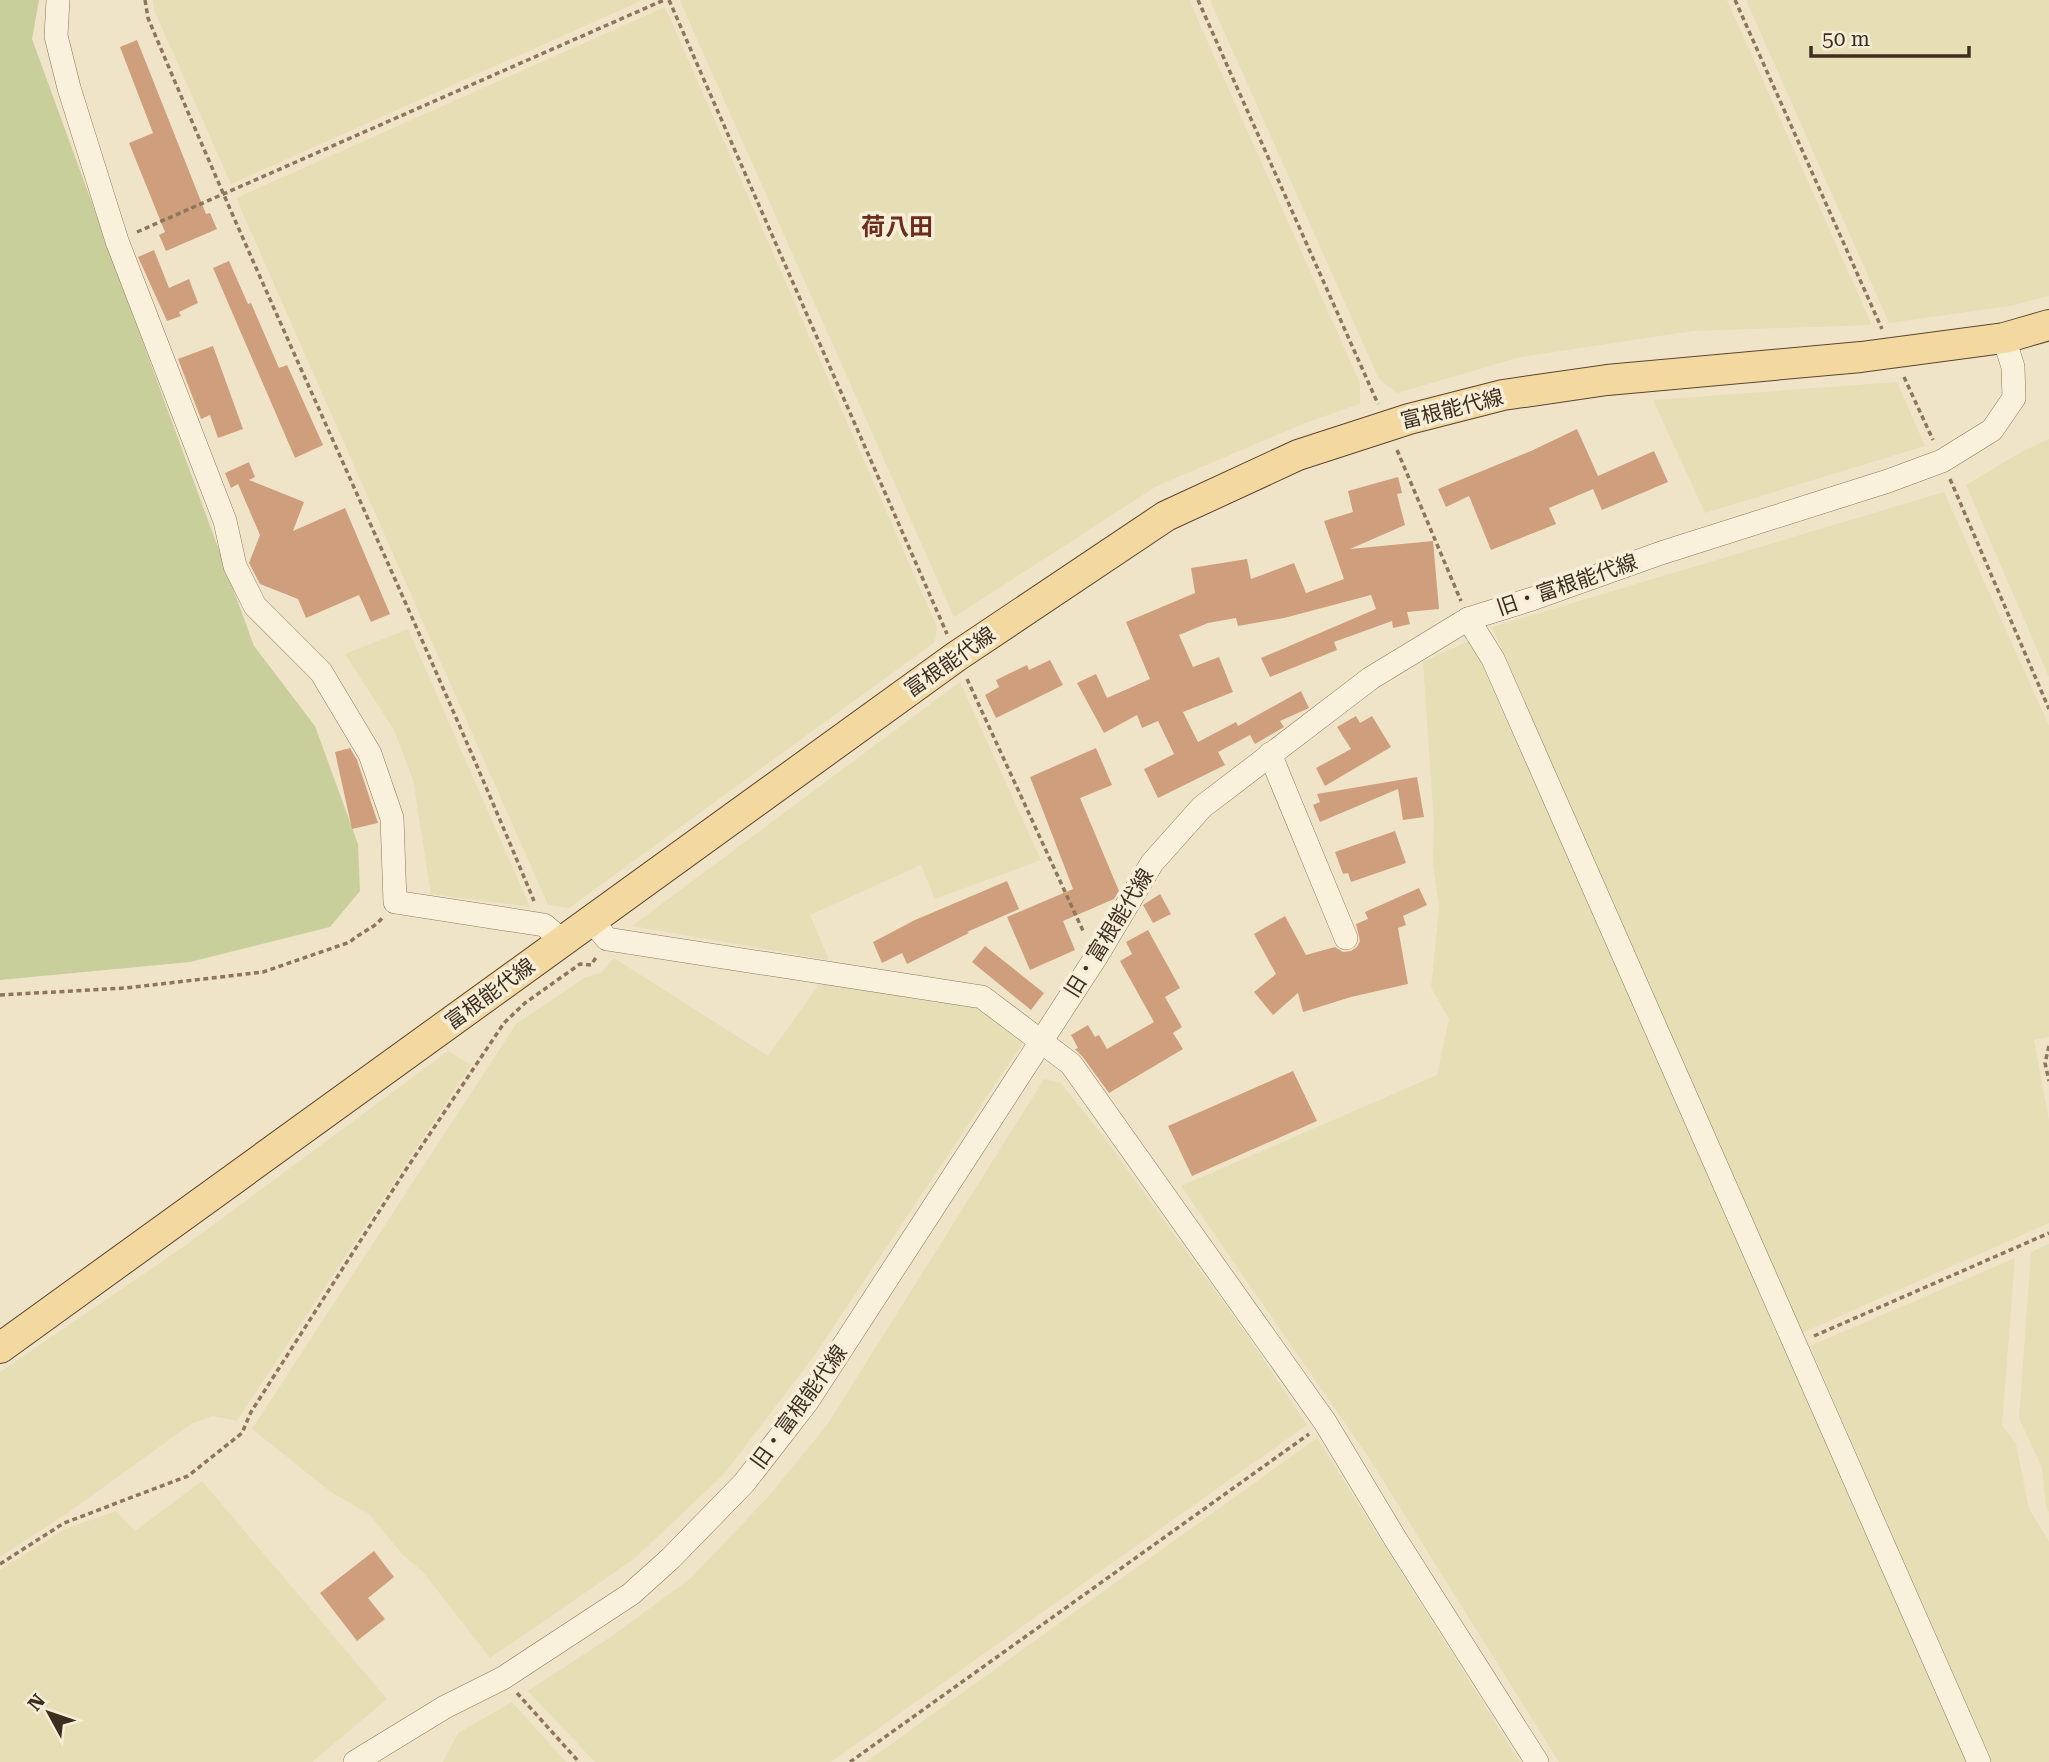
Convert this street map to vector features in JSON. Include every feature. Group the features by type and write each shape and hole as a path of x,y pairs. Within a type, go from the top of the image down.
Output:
{"main road":[{"name":"富根能代線","path":"0,1348 554,933 599,930 957,656 1166,516 1298,455 1387,426 1503,396 1607,380 1861,357 2004,338 2049,325"}],"street":[{"path":"58,0 56,36 69,88 117,241 225,521 235,566 255,606 321,673 370,754 392,818 395,902 554,933"},
{"name":"旧・富根能代線","path":"355,1762 445,1707 503,1678 631,1594 671,1558 744,1483 807,1402 1096,957 1152,863 1202,807 1371,678 1468,618 1942,461 1992,430 2014,398 2013,368 2004,338"},
{"path":"1468,618 1493,659 1979,1762"},
{"path":"1270,754 1346,939"},
{"path":"599,930 982,997 1071,1064 1325,1422 1536,1762"}],"path":[{"path":"145,0 148,18 222,195 344,461 554,933"},
{"path":"117,241 666,0 957,656 1096,957"},
{"path":"1198,0 1353,344 1468,618"},
{"path":"1735,0 1884,334"},
{"path":"1902,372 2049,709"},
{"path":"0,995 126,988 263,972 350,942 360,932 376,926 395,902"},
{"path":"0,1564 64,1523 188,1476 242,1433 265,1389 504,1023 525,1003 580,964 591,965 599,930"},
{"path":"2049,1046 2045,1063 2049,1082"},
{"path":"1796,1344 2049,1233"},
{"path":"850,1762 1325,1422"},
{"path":"503,1678 579,1762"}],"shaded area":[{"path":"153,0 643,0 231,184 154,10"},
{"path":"1189,0 1360,383 1360,404 1305,423 1157,486 954,617 680,1"},
{"path":"1210,0 1727,0 1872,325 1693,331 1521,357 1397,393 1379,379"},
{"path":"1746,0 2049,0 2049,296 2010,306 1889,323"},
{"path":"665,7 937,627 935,642 569,908 548,905 236,198"},
{"path":"1897,382 1925,446 1705,513 1653,400"},
{"path":"2049,439 2049,677 1966,485 2023,451"},
{"path":"1944,492 2049,726 2049,1037 2034,1040 2049,1121 2049,1223 1802,1333 1492,627"},
{"path":"408,629 530,907 431,894 413,780 394,730 345,654"},
{"path":"1471,640 1969,1762 1559,1762 1369,1458 1181,1186 1437,1075 1449,1019 1431,988 1439,908 1433,864 1434,823 1423,662"},
{"path":"960,682 1041,860 935,899 921,865 810,915 829,960 632,926"},
{"path":"614,958 768,1056 822,980 979,1005 1026,1038 814,1356 724,1474 634,1559 490,1658 423,1572 403,1555 369,1514 331,1492 252,1429 516,1024 584,978 601,973"},
{"path":"448,1051 471,1065 237,1421 213,1416 191,1424 69,1512 0,1557 0,1372 186,1245"},
{"path":"1044,1079 1061,1083 1103,1136 1247,1335 1307,1425 831,1762 595,1762 528,1691 612,1636 691,1578 768,1497 827,1425"},
{"path":"2049,1244 2049,1512 2046,1507 2042,1468 2019,1418 2031,1252"},
{"path":"2015,1258 2002,1425 2016,1444 2029,1509 2049,1541 2049,1762 1991,1762 1810,1346"},
{"path":"1317,1438 1520,1762 866,1762"},
{"path":"202,1481 387,1699 312,1762 0,1762 0,1570 65,1529 116,1511 135,1531"},
{"path":"512,1702 566,1762 443,1762 458,1733"}],"green space":[{"path":"0,0 39,0 32,39 254,646 315,726 358,844 360,891 330,927 190,962 0,980"}],"building":[{"path":"137,40 206,214 210,213 217,229 166,251 159,235 165,232 129,143 153,133 120,47"},
{"path":"154,250 169,288 189,279 198,303 179,312 181,316 167,321 138,257"},
{"path":"229,261 248,304 251,303 279,368 287,365 323,445 295,458 213,268"},
{"path":"213,346 243,429 218,438 210,415 201,419 178,359"},
{"path":"1577,429 1598,476 1654,451 1668,482 1602,510 1593,489 1549,508 1556,524 1491,550 1469,496 1446,507 1438,489"},
{"path":"249,462 255,477 249,480 304,502 293,531 345,508 390,614 371,622 359,595 306,618 298,599 260,584 249,563 260,535 238,484 231,488 225,473"},
{"path":"1398,477 1402,493 1397,494 1405,525 1350,549 1433,541 1439,609 1407,612 1410,624 1393,628 1392,621 1334,642 1337,650 1270,677 1261,658 1376,609 1371,595 1284,618 1238,626 1236,618 1208,623 1179,635 1193,667 1219,657 1233,692 1183,712 1198,742 1236,722 1238,726 1301,691 1309,708 1280,721 1284,727 1255,744 1250,735 1218,752 1225,765 1158,798 1144,769 1174,754 1158,721 1142,728 1137,715 1104,733 1077,683 1096,674 1107,698 1150,679 1126,622 1195,593 1191,568 1247,559 1251,579 1294,563 1306,593 1344,579 1324,521 1353,512 1348,491"},
{"path":"1050,660 1063,685 996,718 985,695 999,687 996,680 1027,665 1029,670"},
{"path":"1356,716 1360,723 1372,716 1391,747 1325,786 1316,768 1351,749 1337,727"},
{"path":"350,748 357,760 378,823 352,829 335,752"},
{"path":"1096,748 1112,785 1080,798 1119,891 1114,899 1063,921 1075,950 1030,970 1007,917 1073,889 1030,777"},
{"path":"1417,777 1424,817 1403,820 1398,789 1320,822 1313,805 1320,802 1317,794"},
{"path":"1395,831 1406,863 1351,882 1348,873 1343,874 1335,852"},
{"path":"1007,881 1019,909 967,932 969,933 907,964 902,953 882,963 873,942 915,920"},
{"path":"1419,888 1427,905 1403,916 1406,925 1398,928 1408,984 1351,997 1303,1012 1298,993 1273,1015 1254,992 1276,974 1254,934 1285,916 1306,955 1335,947 1343,952 1351,951 1360,941 1356,924 1368,919 1365,912"},
{"path":"1160,894 1171,914 1153,923 1143,905"},
{"path":"1148,930 1180,988 1165,997 1182,1027 1173,1033 1183,1049 1109,1093 1075,1049 1078,1048 1071,1035 1088,1025 1095,1037 1099,1035 1107,1049 1154,1022 1120,961 1132,954 1126,942"},
{"path":"985,946 1044,993 1031,1010 972,962"},
{"path":"1293,1071 1317,1121 1192,1176 1168,1126"},
{"path":"374,1551 394,1577 368,1598 385,1619 357,1641 320,1593"}],"district":[{"name":"荷八田","path":"897,227"}]}
